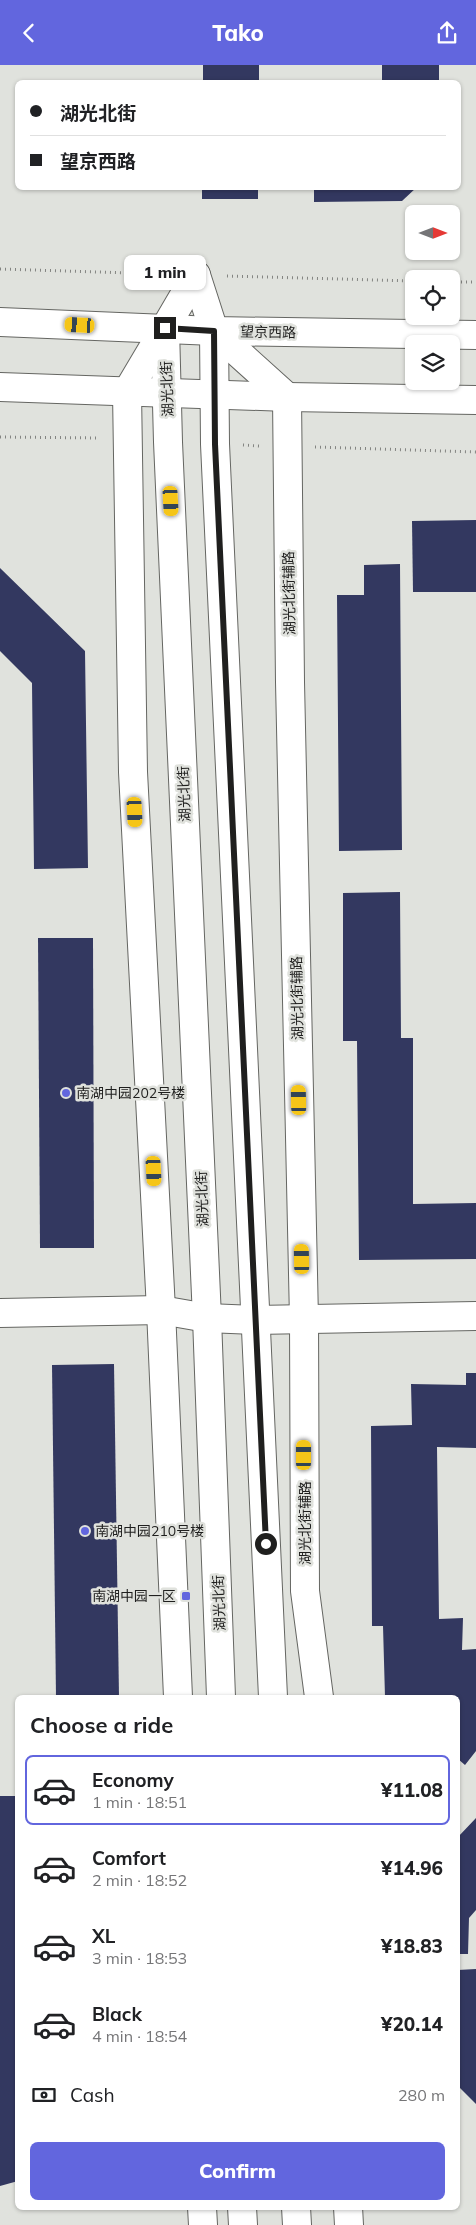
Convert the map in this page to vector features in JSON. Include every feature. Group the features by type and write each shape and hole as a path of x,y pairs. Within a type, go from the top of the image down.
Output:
{"street":[{"path":"178,1695 161,1310 133,773 127,392 196,275 214,331 213,394 273,1695"},
{"name":"望京西路","path":"0,322 214,331 476,335"},
{"name":"湖光北街","path":"165,328 207,1317 221,1695"},
{"path":"214,331 287,397"},
{"path":"0,387 287,397 476,400"},
{"name":"湖光北街辅路","path":"287,397 290,691 304,1319 305,1591 319,1695"},
{"path":"0,1313 161,1310 207,1317 255,1320 476,1316"},
{"path":"202,2210 203,2225"},
{"path":"242,2210 243,2225"},
{"path":"296,2210 297,2225"},
{"path":"348,2210 349,2225"}],"path":[{"path":"460,282 476,283"}],"building":[{"path":"203,65 259,65 259,80 203,80"},
{"path":"382,65 439,65 439,80 382,80"},
{"path":"202,190 258,190 258,199 202,199"},
{"path":"314,190 414,190 402,201 314,202"},
{"path":"476,520 476,592 413,592 412,521"},
{"path":"400,564 402,850 339,851 337,595 364,595 364,565"},
{"path":"0,568 85,651 88,868 34,869 32,683 0,651"},
{"path":"400,892 401,1038 413,1038 413,1204 476,1203 476,1259 359,1260 357,1041 343,1041 343,893"},
{"name":"南湖中园202号楼","path":"38,938 93,938 94,1248 40,1248"},
{"name":"南湖中园210号楼","path":"114,1364 119,1695 56,1695 52,1365"},
{"path":"466,1373 476,1373 476,1448 437,1447 439,1619 463,1618 462,1650 476,1649 476,1751 465,1765 460,1761 460,1695 385,1695 383,1626 372,1626 371,1426 412,1425 411,1384 466,1385"},
{"path":"0,1796 15,1796 15,2182 0,2186"},
{"path":"476,1818 476,1910 469,1918 468,1954 460,1954 460,1835"},
{"path":"476,1969 476,2104 460,2088 460,1970"}],"place":[{"name":"南湖中园202号楼","path":"66,1093"},
{"name":"南湖中园210号楼","path":"85,1531"},
{"name":"南湖中园一区","path":"186,1596"}],"route":[{"path":"165,328 214,331 213,394 215,444 266,1544"}]}
